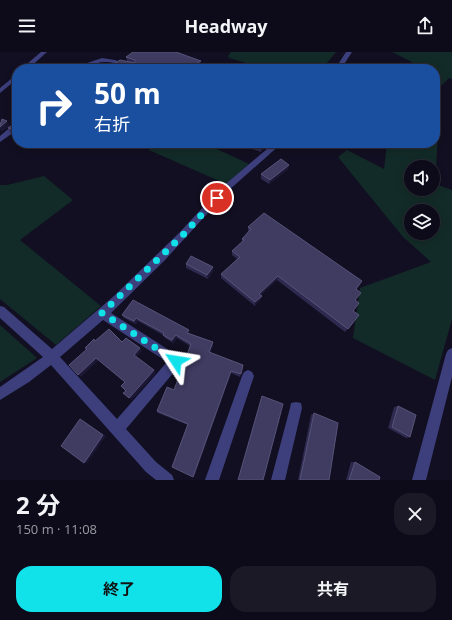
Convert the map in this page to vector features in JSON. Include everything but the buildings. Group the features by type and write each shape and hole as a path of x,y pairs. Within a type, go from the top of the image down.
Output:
{"street":[{"path":"30,64 44,52"},
{"path":"341,64 349,52"},
{"path":"90,64 104,59 118,64"},
{"path":"0,91 12,80"},
{"path":"0,140 12,129"},
{"path":"0,394 53,358 182,236 226,188 273,148"},
{"path":"0,311 53,358 151,467 167,480"},
{"path":"102,313 176,361 117,429"},
{"path":"419,480 452,354"},
{"path":"212,480 248,376"},
{"path":"278,480 296,408"}],"green space":[{"path":"231,52 336,52 326,64 250,64 229,58 228,56"},
{"path":"392,52 452,52 452,79 449,78 440,87 440,64 410,64 412,62"},
{"path":"150,148 215,148 249,164 226,184 149,150"},
{"path":"386,148 437,148 436,160 404,160 404,196 440,196 440,186 452,190 452,319 435,380 353,338 360,288 431,262 406,240 440,240 440,204 404,204 404,238 338,157 347,150 384,169"},
{"path":"44,176 73,200 20,240 101,306 56,345 0,299 0,185 7,185"},
{"path":"0,325 37,358 0,382"}],"route":[{"path":"176,361 102,313 182,236 217,198"}]}
